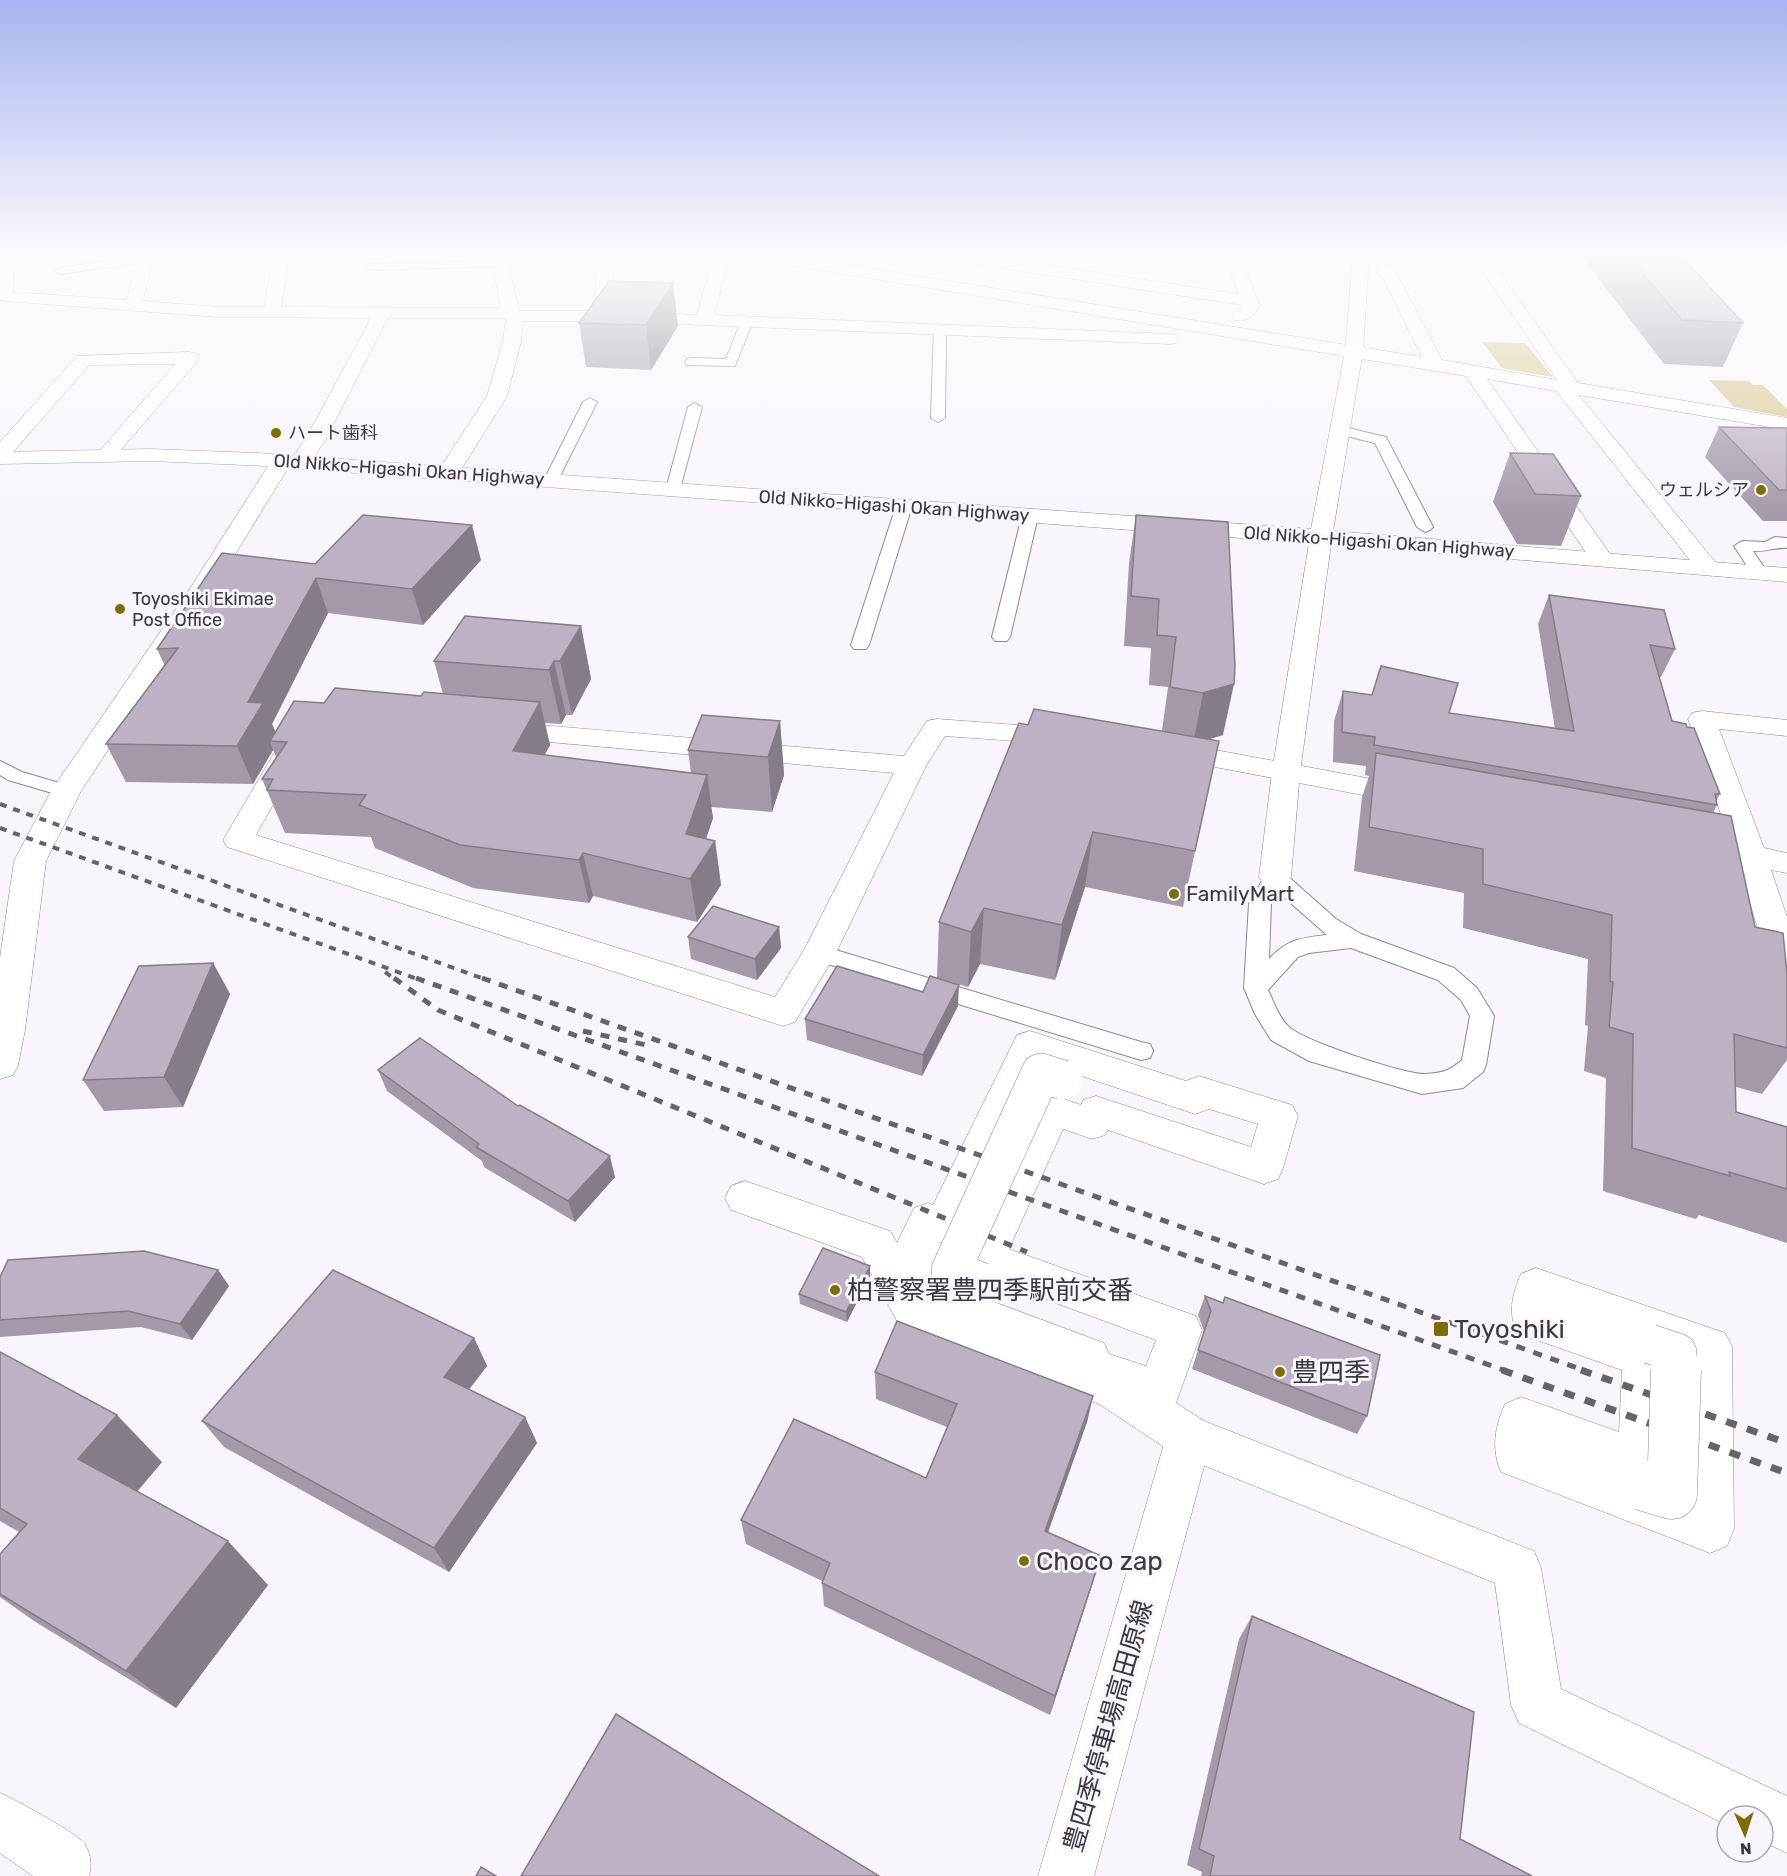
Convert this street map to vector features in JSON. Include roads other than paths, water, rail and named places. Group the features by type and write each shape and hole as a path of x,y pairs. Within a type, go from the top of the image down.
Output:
{"street":[{"path":"0,1065 7,1030 30,861 66,791 203,588 291,462 315,441 365,345"},
{"path":"448,473 497,396 511,345"},
{"path":"1315,345 1787,424"},
{"path":"1275,877 1286,772 1321,537 1354,345"},
{"path":"1425,345 1435,365"},
{"path":"1538,345 1567,388 1708,568"},
{"path":"0,457 84,360 190,358 106,455"},
{"path":"1472,371 1601,558"},
{"name":"Old Nikko-Higashi Okan Highway","path":"0,457 106,455 291,462 1601,558 1787,575"},
{"path":"1787,728 1702,719 1751,856 1787,968"},
{"path":"476,727 912,766"},
{"path":"300,732 238,840 783,1013 819,953 912,766 937,727 1090,738"},
{"path":"1148,746 1433,799"},
{"path":"1671,842 1787,863"},
{"path":"1030,1046 1195,1099 1199,1091 1279,1116 1264,1167 1096,1111 1092,1124 1053,1110 984,1258 1180,1330 1159,1391 1090,1368 1089,1357 913,1290 928,1257 913,1251 923,1230 928,1220 943,1226 1030,1046"},
{"path":"980,1282 951,1270 1041,1073 1063,1080"},
{"path":"745,1198 876,1244 917,1316 1114,1388 1189,1437 1517,1568 1537,1705 1787,1824"},
{"path":"1536,1287 1710,1347 1710,1529 1517,1456 1521,1419 1640,1462 1645,1358 1532,1319 1536,1287"},
{"path":"1642,1485 1672,1494 1677,1353 1650,1344"},
{"name":"豊四季停車場高田原線","path":"1066,1876 1096,1762 1189,1437"},
{"path":"0,1821 64,1862 61,1876"}],"lane":[{"path":"691,362 731,363 738,345"},
{"path":"938,418 940,345"},
{"path":"550,480 590,402"},
{"path":"673,489 695,407"},
{"path":"1339,430 1381,440 1425,527"},
{"path":"860,645 904,506"},
{"path":"1001,637 1030,516"},
{"path":"1759,572 1742,546 1768,547 1775,543 1787,543"},
{"path":"0,767 15,776 66,791"},
{"path":"1275,877 1328,925 1353,940 1446,974 1469,994 1482,1016 1474,1065 1454,1081 1422,1084 1318,1054 1280,1034 1267,1014 1256,988 1260,904 1275,877"},
{"path":"1256,988 1290,951 1307,945 1353,940"},
{"path":"819,953 1141,1051"}],"railway":[{"path":"0,804 487,980"},
{"path":"0,828 420,980"},
{"path":"385,972 396,980"},
{"path":"394,978 438,1010 1027,1252"},
{"path":"416,978 1506,1371"},
{"path":"482,978 1586,1371"},
{"path":"583,1031 651,1046"},
{"path":"1502,1370 1787,1473"},
{"path":"1581,1370 1787,1443"}],"place":[{"name":"ハート歯科","path":"276,433"},
{"name":"ウェルシア","path":"1761,490"},
{"name":"Toyoshiki Ekimae Post Office","path":"120,609"},
{"name":"FamilyMart","path":"1174,894"},
{"name":"柏警察署豊四季駅前交番","path":"835,1290"},
{"name":"Toyoshiki","path":"1441,1329"},
{"name":"豊四季","path":"1280,1372"},
{"name":"Choco zap","path":"1024,1561"}]}
